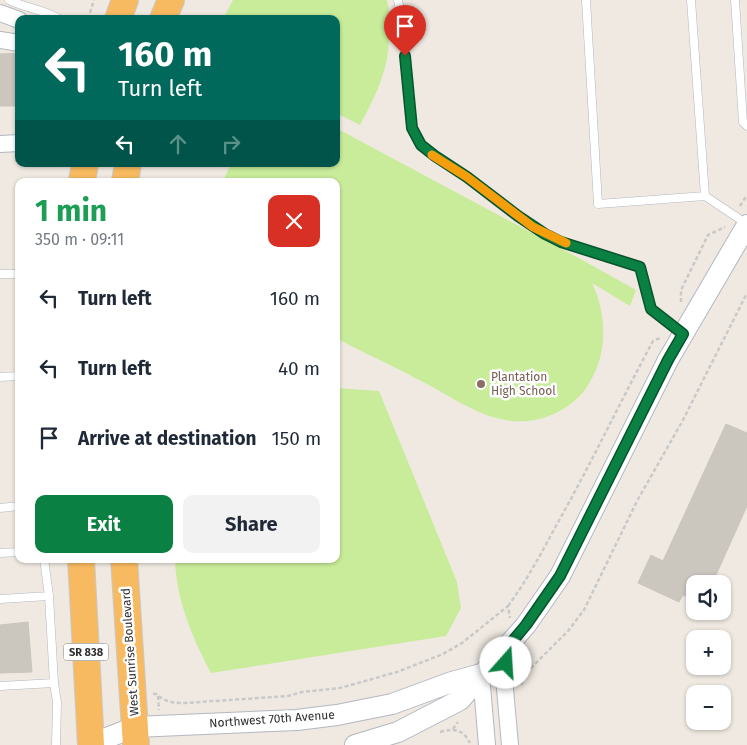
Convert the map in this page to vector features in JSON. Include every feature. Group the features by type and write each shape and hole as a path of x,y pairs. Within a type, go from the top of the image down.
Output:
{"highway":[{"path":"119,15 125,0"},
{"path":"165,15 171,0"},
{"name":"SR 838","path":"81,563 91,745"},
{"name":"West Sunrise Boulevard","path":"124,563 136,736"}],"street":[{"path":"0,13 15,19"},
{"path":"0,40 15,42"},
{"path":"0,144 15,143"},
{"name":"Northwest 70th Avenue","path":"355,745 398,732 460,700 526,625 560,576 668,360 678,330 742,221"},
{"path":"510,745 504,678 511,644"},
{"name":"Northwest 70th Avenue","path":"77,745 91,745 136,736 337,715 392,704 452,682 481,674"},
{"path":"481,674 487,745"}],"lane":[{"path":"9,0 21,6 53,15"},
{"path":"398,0 403,27 412,128 421,145 545,234 561,242 640,267 651,309 678,330"},
{"path":"586,0 598,204 705,196 742,221"},
{"path":"691,0 705,196"},
{"path":"735,0 743,122 747,126"},
{"path":"0,274 15,274"},
{"path":"0,377 15,376"},
{"path":"0,508 15,506"},
{"path":"0,553 15,552"},
{"path":"45,563 57,702 56,745"},
{"path":"0,599 49,596"},
{"path":"0,686 54,683"}],"path":[{"path":"89,15 94,0"},
{"path":"241,700 288,696 302,692 340,688 397,672 444,654 456,647 508,606 533,568 593,460 624,395 653,341 678,330 681,311 681,290 708,235 742,221 747,195"},
{"path":"506,695 523,684 528,671 568,631 584,610 637,501 683,420 747,293"},
{"path":"508,606 511,644"},
{"path":"453,729 458,721 484,709"},
{"path":"437,733 453,729 460,731 464,734 470,745"}],"green space":[{"path":"233,0 387,0 389,38 386,64 373,100 360,125 340,115 340,15 225,15"},
{"path":"340,130 636,290 630,306 592,283 600,306 603,343 597,367 582,394 569,406 539,419 503,420 470,408 340,340 340,178 224,178 230,167 340,167"},
{"path":"340,388 379,391 457,582 461,608 446,636 211,673 186,618 175,563 340,563"}],"building":[{"path":"15,53 15,106 0,106 0,54"},
{"path":"726,424 747,433 747,506 716,575 686,575 686,596 683,595 679,602 638,583 651,555 663,561"},
{"path":"28,622 32,672 0,673 0,625"}],"slow traffic":[{"path":"432,155 467,177 533,227 566,243"}],"place":[{"name":"Plantation High School","path":"481,384"}],"route":[{"path":"405,56 412,128 421,145 545,234 561,242 640,267 651,309 683,334 668,360 560,576 526,625 506,649 506,663"}]}
